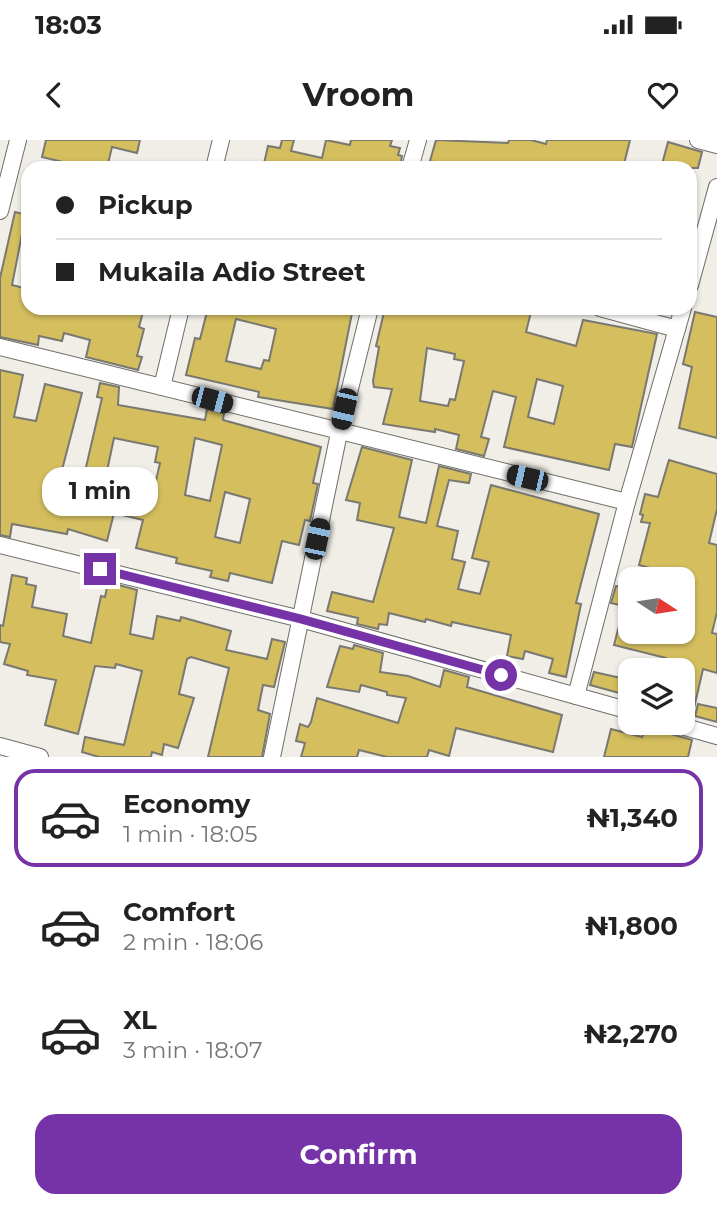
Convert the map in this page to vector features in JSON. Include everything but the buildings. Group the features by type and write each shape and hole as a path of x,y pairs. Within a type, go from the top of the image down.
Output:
{"street":[{"path":"0,211 18,140"},
{"path":"216,161 221,140"},
{"path":"412,161 418,140"},
{"path":"698,140 717,145"},
{"path":"697,260 717,187"},
{"path":"162,387 178,315"},
{"path":"272,757 339,433 368,315"},
{"path":"626,315 677,329"},
{"path":"576,696 627,502 681,315"},
{"path":"0,347 339,433 627,502"},
{"path":"0,545 301,619 618,708"},
{"path":"695,730 717,736"},
{"path":"0,746 40,757"}],"route":[{"path":"100,569 301,619 501,675"}]}
